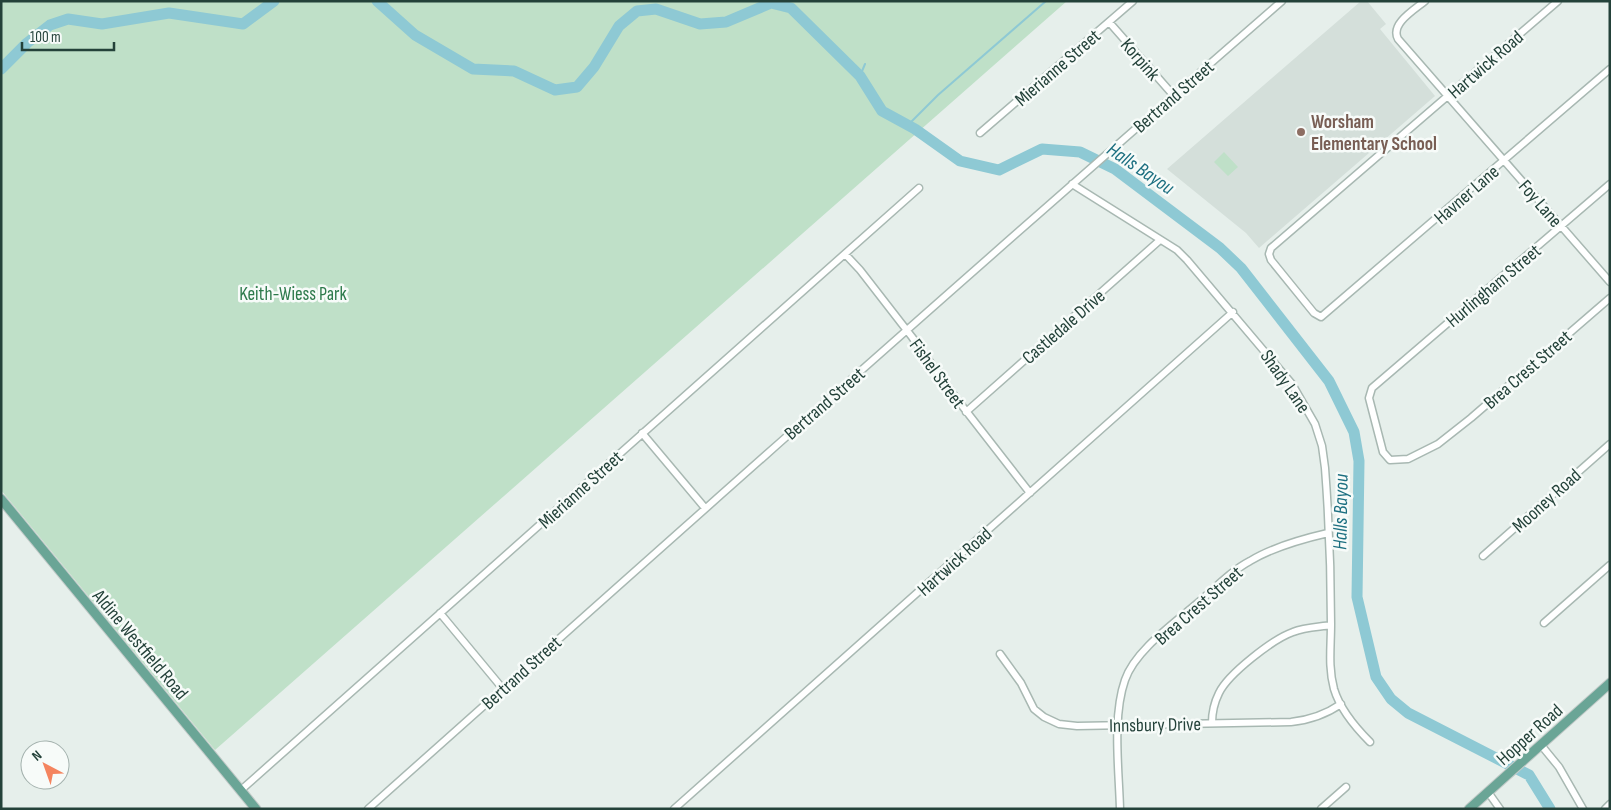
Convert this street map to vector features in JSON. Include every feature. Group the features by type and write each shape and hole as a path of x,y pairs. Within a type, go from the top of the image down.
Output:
{"main road":[{"name":"Aldine Westfield Road","path":"1,500 256,809"},
{"name":"Hopper Road","path":"1469,809 1610,683"}],"street":[{"name":"Mierianne Street","path":"980,133 1133,1"},
{"name":"Bertrand Street","path":"368,809 705,508 1282,1"},
{"name":"Foy Lane","path":"1425,1 1400,23 1396,32 1398,39 1610,282"},
{"name":"Hartwick Road","path":"1321,318 1314,313 1271,260 1270,250 1558,1"},
{"name":"Korpink","path":"1109,22 1174,96"},
{"name":"Havner Lane","path":"1321,318 1610,69"},
{"name":"Shady Lane","path":"1072,184 1176,250 1187,260 1233,312 1292,384 1315,424 1322,446 1325,468 1331,625 1330,674 1334,691 1341,704 1360,732 1370,742"},
{"name":"Hurlingham Street","path":"1390,460 1381,447 1369,398 1371,390 1610,184"},
{"name":"Mierianne Street","path":"241,790 919,188"},
{"name":"Castledale Drive","path":"966,412 1160,240"},
{"name":"Fishel Street","path":"845,254 860,270 907,330 966,412 1030,492"},
{"name":"Brea Crest Street","path":"1390,460 1408,459 1438,444 1471,418 1610,298"},
{"name":"Hartwick Road","path":"674,809 1233,312"},
{"path":"642,433 705,508"},
{"name":"Mooney Road","path":"1483,556 1610,444"},
{"name":"Brea Crest Street","path":"1120,809 1118,725 1120,696 1127,674 1136,660 1158,637 1230,575 1251,560 1280,547 1328,533"},
{"path":"1544,623 1610,565"},
{"path":"440,613 503,689"},
{"path":"1212,723 1215,702 1219,691 1229,679 1255,656 1276,640 1293,632 1331,625"},
{"name":"Innsbury Drive","path":"1000,654 1020,683 1034,709 1044,717 1059,724 1077,726 1291,722 1320,716 1341,704"},
{"path":"1541,745 1560,767 1583,809"},
{"path":"1321,809 1346,786"},
{"path":"1488,792 1500,809"},
{"path":"1605,809 1610,804"}],"shaded area":[{"name":"Worsham Elementary School","path":"1361,1 1367,1 1386,24 1380,29 1435,96 1259,248 1246,233 1167,169"}],"green space":[{"name":"Keith-Wiess Park","path":"1,1 1067,1 215,750 1,490"},
{"path":"1224,152 1238,167 1228,176 1214,162"}],"waterway":[{"name":"Halls Bayou","path":"1,69 27,43 50,25 68,19 102,24 169,13 243,24 274,1"},
{"name":"Halls Bayou","path":"377,1 415,35 473,69 514,71 555,90 577,87 594,67 619,26 637,11 656,9 700,24 726,22 771,3 791,8 860,76 882,111 915,129 960,161 999,170 1042,149 1080,152 1115,169 1220,248 1241,268 1329,381 1354,432 1359,461 1357,597 1376,677 1391,699 1408,713 1529,775 1550,809"},
{"path":"908,125 938,95 1046,1"},
{"path":"860,76 865,64"}],"place":[{"name":"Worsham Elementary School","path":"1301,132"}]}
